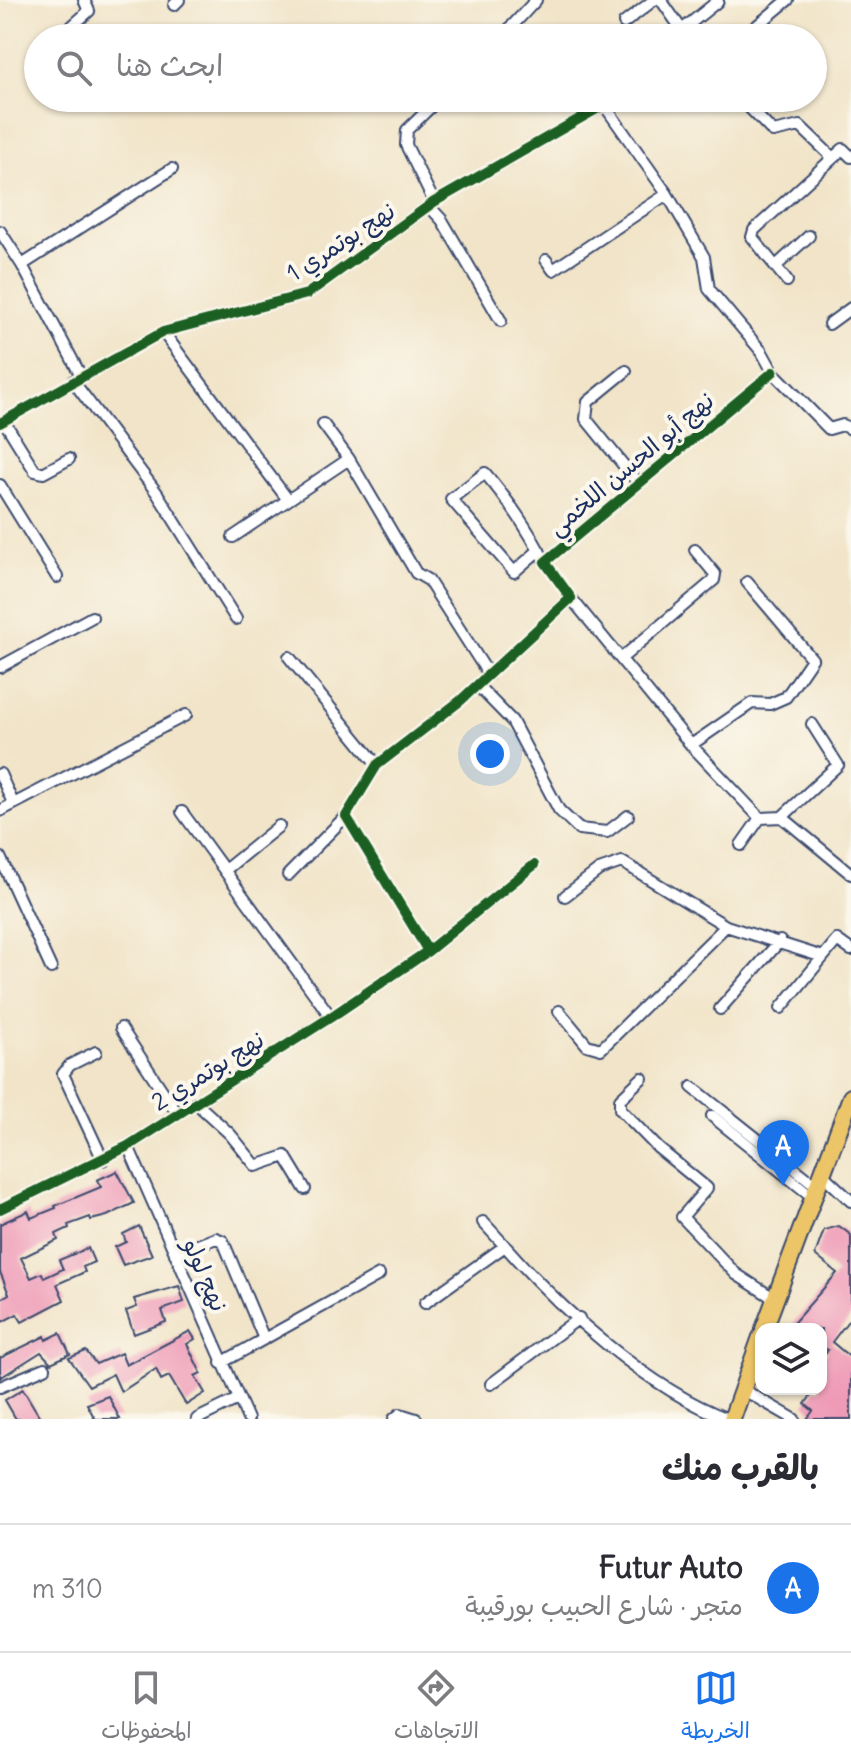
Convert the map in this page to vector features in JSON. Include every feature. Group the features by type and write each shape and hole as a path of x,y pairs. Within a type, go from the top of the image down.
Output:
{"main road":[{"path":"766,1323 851,1097"},
{"path":"730,1419 755,1353"}],"street":[{"path":"74,24 89,11 84,0"},
{"path":"514,24 536,0"},
{"path":"624,23 654,0"},
{"path":"661,0 672,24"},
{"path":"759,24 788,0"},
{"path":"689,24 718,1"},
{"path":"426,112 407,130 406,145 432,204 501,321"},
{"name":"نهج بوتمري 1","path":"2,422 163,332 307,294 432,204 594,112"},
{"path":"609,112 667,194 704,257 709,289 762,352 773,372 829,429 843,425 851,429"},
{"path":"753,112 773,132 800,126 833,158"},
{"path":"787,281 752,237 754,230 843,149 851,157"},
{"path":"22,265 172,169"},
{"path":"546,260 553,270 667,194"},
{"path":"0,231 22,265 77,378 157,493 236,619"},
{"path":"775,267 809,236"},
{"path":"829,324 851,308"},
{"path":"163,332 288,500"},
{"path":"626,371 588,402 586,419 638,483"},
{"name":"نهج أبو الحسن اللخمي","path":"760,818 691,745 545,562 773,372"},
{"path":"2,422 35,471 43,473 69,459"},
{"path":"323,424 349,459 416,573 428,580 489,675"},
{"path":"233,537 349,459"},
{"path":"539,550 514,572 451,499 485,473 523,517 545,562"},
{"path":"0,485 57,577"},
{"path":"623,657 714,580 715,574 695,550"},
{"path":"691,745 752,703 770,704 786,697 812,659 747,582"},
{"path":"288,875 346,816 377,765 489,675 571,598"},
{"path":"0,667 92,617"},
{"path":"289,657 377,765"},
{"path":"477,685 512,721 559,810 579,829 607,832 628,816"},
{"path":"0,811 186,715"},
{"path":"741,845 760,818 782,817 838,765 812,724"},
{"path":"0,774 13,803"},
{"path":"182,812 331,1017"},
{"path":"346,816 428,951"},
{"path":"782,817 851,874"},
{"path":"225,870 279,826"},
{"path":"0,857 51,968"},
{"path":"565,896 599,870 622,862 726,926 823,957"},
{"name":"نهج بوتمري 2","path":"0,1209 128,1146 331,1017 428,951 534,865"},
{"path":"559,1011 587,1045 601,1049 726,926"},
{"path":"781,1008 837,940 851,950"},
{"path":"720,1009 780,941"},
{"path":"121,1028 177,1113"},
{"path":"96,1052 70,1065 63,1074 103,1160"},
{"path":"642,1078 620,1099 620,1109 658,1148 707,1188 682,1217 736,1274 775,1299"},
{"path":"692,1087 818,1187"},
{"path":"195,1102 236,1140 256,1166 285,1156 305,1189"},
{"path":"712,1116 818,1187 851,1201"},
{"name":"نهج لولو","path":"128,1146 248,1419"},
{"path":"483,1222 536,1282 618,1353 700,1409 730,1419"},
{"path":"175,1254 216,1238 223,1241 264,1339"},
{"path":"425,1303 505,1246"},
{"path":"221,1363 379,1275"},
{"path":"491,1384 579,1318"},
{"path":"0,1387 45,1368"},
{"path":"742,1389 794,1419"},
{"path":"197,1419 238,1399"},
{"path":"394,1419 400,1414 414,1415 416,1419"}],"building":[{"path":"117,1171 134,1203 107,1216 91,1220 90,1217 68,1225 69,1228 56,1234 58,1240 21,1258 31,1278 42,1273 44,1278 63,1269 59,1260 88,1248 94,1262 83,1267 85,1272 57,1284 64,1300 22,1322 17,1314 0,1323 0,1299 9,1294 0,1272 0,1224 28,1211 31,1218 56,1208 101,1187 97,1180"},
{"path":"139,1226 152,1255 123,1265 115,1247 126,1242 123,1234"},
{"path":"839,1226 851,1235 851,1317 832,1342 851,1358 851,1419 807,1419 813,1411 805,1404 812,1395 827,1395 827,1323 793,1323 837,1273 815,1255 824,1230"},
{"path":"179,1286 184,1302 162,1310 166,1322 134,1334 126,1311 137,1307 134,1299"},
{"path":"190,1331 195,1339 187,1344 201,1373 195,1376 205,1393 186,1405 169,1376 161,1380 156,1369 121,1392 113,1374 89,1386 69,1358 86,1351 96,1364 121,1353 126,1365"},
{"path":"60,1333 70,1354 51,1363 41,1352 0,1378 0,1358 45,1336 46,1340"},
{"path":"23,1389 41,1419 16,1419 5,1400"},
{"path":"108,1396 120,1419 95,1419 87,1404"}],"cycle path":[{"path":"0,423 163,332 307,294 434,202 592,112"},
{"path":"428,951 346,816 377,765 460,701 571,598 545,562 773,372"},
{"path":"0,1209 128,1146 331,1017 428,951 534,865"}],"place":[{"name":"Futur Auto","path":"783,1186"}]}
